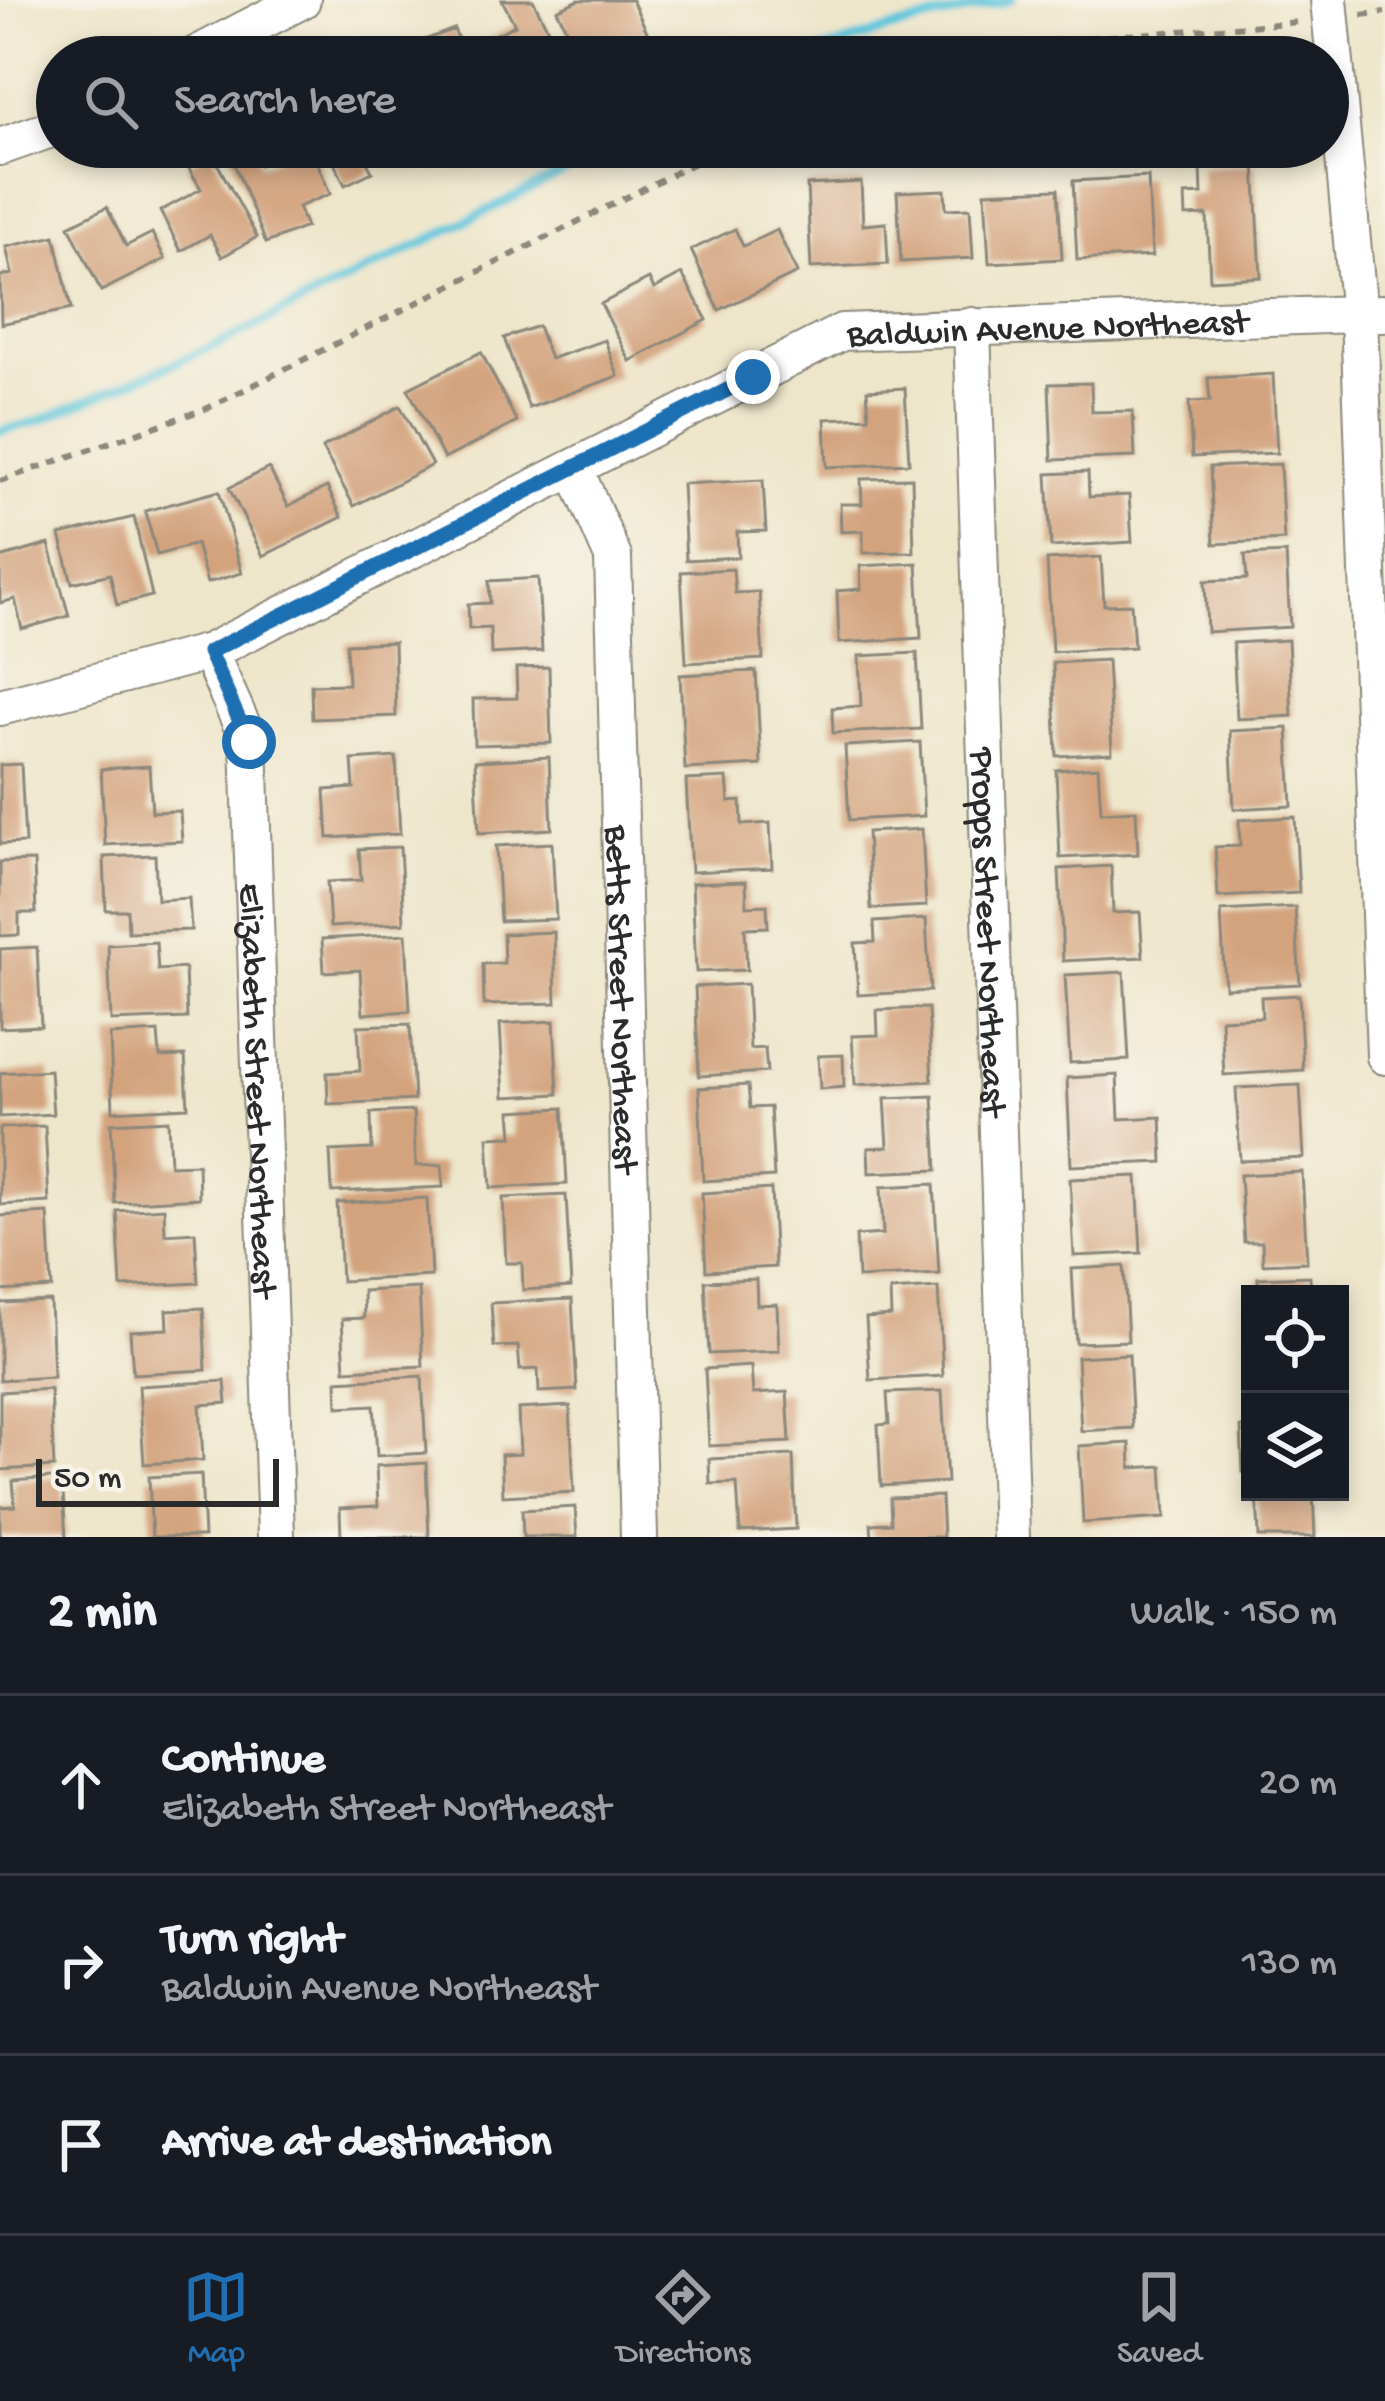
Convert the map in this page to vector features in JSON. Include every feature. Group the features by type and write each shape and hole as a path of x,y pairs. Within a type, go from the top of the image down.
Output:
{"street":[{"path":"233,36 302,0"},
{"path":"0,147 36,134"},
{"path":"1349,148 1372,314 1385,1056"},
{"name":"Baldwin Avenue Northeast","path":"0,707 209,652 842,332 1372,314"},
{"name":"Propps Street Northeast","path":"972,326 1011,1537"},
{"name":"Betts Street Northeast","path":"575,470 613,557 639,1537"},
{"name":"Elizabeth Street Northeast","path":"209,652 249,742 276,1537"}],"path":[{"path":"1095,36 1330,10 1385,12"},
{"path":"0,481 208,409 684,168"}],"building":[{"path":"502,0 533,0 551,36 493,36 515,25"},
{"path":"579,0 632,0 649,36 570,36 557,10"},
{"path":"189,168 220,168 257,237 222,257 210,235 181,251 160,211 201,189"},
{"path":"236,168 319,168 330,194 298,207 306,227 266,243"},
{"path":"336,168 370,168 372,172 345,185"},
{"path":"1201,168 1255,168 1261,277 1210,280 1207,215 1186,216 1185,195 1202,194"},
{"path":"1148,177 1152,256 1077,260 1073,181"},
{"path":"861,182 863,225 886,223 888,264 811,268 807,185"},
{"path":"1058,189 1062,259 989,263 985,192"},
{"path":"945,190 946,209 970,208 973,258 901,262 897,192"},
{"path":"107,207 126,246 152,233 165,259 101,291 69,226"},
{"path":"735,229 743,246 777,230 797,273 719,310 691,250"},
{"path":"55,236 71,309 1,324 0,276 12,274 6,247"},
{"path":"682,274 707,320 630,361 601,304 649,279 654,289"},
{"path":"538,326 550,359 605,340 618,376 529,408 504,338"},
{"path":"481,352 517,422 444,459 408,389"},
{"path":"1273,374 1277,453 1192,457 1189,402 1210,401 1208,378"},
{"path":"1091,383 1092,412 1133,411 1135,457 1052,460 1049,384"},
{"path":"905,388 909,463 827,467 825,419 869,417 867,390"},
{"path":"400,406 432,465 354,506 322,448"},
{"path":"1280,464 1284,540 1214,544 1210,467"},
{"path":"269,468 288,506 327,487 342,517 263,556 229,488"},
{"path":"1088,472 1089,497 1129,495 1132,542 1051,547 1047,474"},
{"path":"912,478 914,552 863,553 863,531 841,532 840,504 862,504 861,479"},
{"path":"763,480 766,531 737,532 738,557 686,560 682,484"},
{"path":"219,491 242,573 207,583 196,544 157,555 145,511"},
{"path":"134,517 152,596 117,605 110,574 72,583 60,535"},
{"path":"49,544 69,616 22,629 15,599 0,603 0,558"},
{"path":"1286,553 1290,627 1207,632 1205,581 1247,579 1245,555"},
{"path":"1101,557 1104,605 1131,604 1134,647 1052,652 1047,560"},
{"path":"917,563 921,638 839,643 837,591 861,589 860,566"},
{"path":"733,569 735,593 759,592 763,659 686,663 681,572"},
{"path":"538,578 542,651 491,654 490,628 469,629 468,604 490,603 489,581"},
{"path":"1288,640 1292,716 1237,719 1233,643"},
{"path":"394,642 396,716 312,719 311,685 348,684 346,644"},
{"path":"917,653 921,729 833,733 832,708 861,706 859,656"},
{"path":"1107,660 1112,753 1057,756 1053,663"},
{"path":"549,667 551,743 474,745 473,699 517,698 516,668"},
{"path":"756,671 761,765 685,769 680,675"},
{"path":"1288,728 1292,806 1234,809 1230,731"},
{"path":"920,742 924,816 849,820 845,746"},
{"path":"396,757 400,834 328,838 325,790 354,788 352,760"},
{"path":"549,757 552,829 479,833 475,761"},
{"path":"21,764 25,843 0,844 0,765"},
{"path":"149,766 152,812 180,811 182,841 105,845 101,769"},
{"path":"1098,767 1101,812 1136,810 1138,854 1060,858 1056,770"},
{"path":"727,778 729,802 741,801 742,825 770,823 772,868 691,872 686,780"},
{"path":"1295,817 1299,893 1218,897 1215,847 1240,846 1239,820"},
{"path":"922,829 926,906 871,909 867,832"},
{"path":"552,843 556,919 500,921 496,846"},
{"path":"400,847 404,923 330,927 327,882 361,880 359,849"},
{"path":"155,855 157,900 189,898 191,930 128,932 127,910 106,910 104,857"},
{"path":"34,861 36,913 19,913 19,935 0,936 0,862"},
{"path":"1111,866 1113,913 1140,912 1143,957 1063,961 1059,869"},
{"path":"746,881 747,906 767,905 768,927 745,928 747,970 696,972 692,883"},
{"path":"1295,907 1300,984 1225,988 1221,911"},
{"path":"926,919 930,991 858,995 855,943 875,942 874,922"},
{"path":"554,932 556,1003 484,1005 483,964 504,963 503,934"},
{"path":"406,934 410,1011 363,1014 360,970 324,972 322,939"},
{"path":"156,942 158,970 185,968 187,1018 111,1021 108,945"},
{"path":"37,947 41,1026 0,1028 0,949"},
{"path":"1124,972 1129,1060 1070,1063 1065,975"},
{"path":"747,984 750,1049 765,1048 767,1072 699,1076 695,987"},
{"path":"1299,995 1303,1070 1224,1075 1221,1019 1262,1017 1261,997"},
{"path":"928,1008 932,1081 855,1085 852,1036 878,1035 877,1010"},
{"path":"554,1021 558,1094 504,1097 500,1024"},
{"path":"410,1024 414,1100 328,1104 327,1073 360,1071 358,1026"},
{"path":"158,1032 160,1057 185,1056 188,1107 113,1111 110,1035"},
{"path":"843,1055 844,1087 820,1089 818,1056"},
{"path":"50,1070 53,1114 0,1117 0,1073"},
{"path":"1117,1075 1119,1119 1161,1117 1163,1162 1071,1166 1067,1078"},
{"path":"748,1085 750,1108 770,1107 774,1177 703,1181 699,1088"},
{"path":"1300,1085 1304,1158 1240,1161 1236,1088"},
{"path":"933,1096 937,1170 869,1173 868,1148 888,1147 885,1098"},
{"path":"563,1108 567,1184 491,1188 488,1137 513,1136 511,1111"},
{"path":"413,1111 416,1166 442,1165 443,1187 332,1192 330,1151 372,1149 371,1113"},
{"path":"168,1120 170,1165 198,1164 199,1198 115,1203 111,1123"},
{"path":"45,1126 49,1202 0,1205 0,1128"},
{"path":"1302,1172 1307,1262 1263,1264 1262,1242 1244,1242 1240,1175"},
{"path":"1137,1176 1141,1253 1074,1256 1070,1179"},
{"path":"934,1184 939,1274 858,1278 856,1236 883,1234 881,1187"},
{"path":"771,1189 775,1267 706,1271 702,1193"},
{"path":"566,1195 571,1287 523,1290 522,1263 506,1263 503,1198"},
{"path":"427,1198 431,1276 341,1281 337,1203"},
{"path":"164,1208 165,1234 195,1232 198,1283 121,1287 117,1211"},
{"path":"48,1213 52,1288 0,1291 0,1216"},
{"path":"1124,1266 1128,1341 1076,1343 1072,1269"},
{"path":"1310,1276 1310,1285 1258,1285 1258,1278"},
{"path":"756,1279 757,1305 777,1304 779,1351 709,1354 705,1281"},
{"path":"419,1288 423,1366 345,1370 342,1319 364,1318 363,1291"},
{"path":"938,1288 943,1376 870,1380 866,1318 891,1316 890,1291"},
{"path":"572,1299 577,1390 539,1392 538,1369 520,1370 518,1346 494,1347 491,1303"},
{"path":"50,1301 53,1377 0,1380 0,1303"},
{"path":"203,1308 206,1370 133,1374 130,1331 168,1329 167,1310"},
{"path":"1129,1354 1133,1428 1081,1431 1077,1357"},
{"path":"751,1366 753,1394 787,1392 790,1442 709,1446 705,1369"},
{"path":"422,1376 426,1453 377,1456 374,1405 338,1407 337,1381"},
{"path":"225,1381 227,1403 200,1405 203,1460 144,1464 139,1386"},
{"path":"50,1389 54,1467 0,1470 0,1392"},
{"path":"942,1391 947,1482 881,1486 878,1425 889,1424 887,1393"},
{"path":"570,1406 574,1492 503,1496 501,1455 520,1454 518,1409"},
{"path":"1130,1443 1131,1468 1162,1466 1165,1518 1083,1523 1079,1446"},
{"path":"793,1455 796,1529 740,1532 737,1483 710,1484 709,1459"},
{"path":"426,1463 429,1537 341,1537 340,1508 378,1506 376,1466"},
{"path":"201,1474 204,1537 152,1537 149,1477"},
{"path":"62,1477 66,1537 0,1537 0,1507 15,1506 13,1481"},
{"path":"941,1496 943,1537 872,1537 871,1524 891,1523 890,1498"},
{"path":"1257,1501 1313,1501 1315,1537 1259,1537"},
{"path":"575,1507 577,1537 523,1537 522,1510"}],"waterway":[{"path":"869,36 1011,0"},
{"path":"0,431 39,421 219,344 573,168"}],"route":[{"path":"249,742 209,652 753,377"}]}
